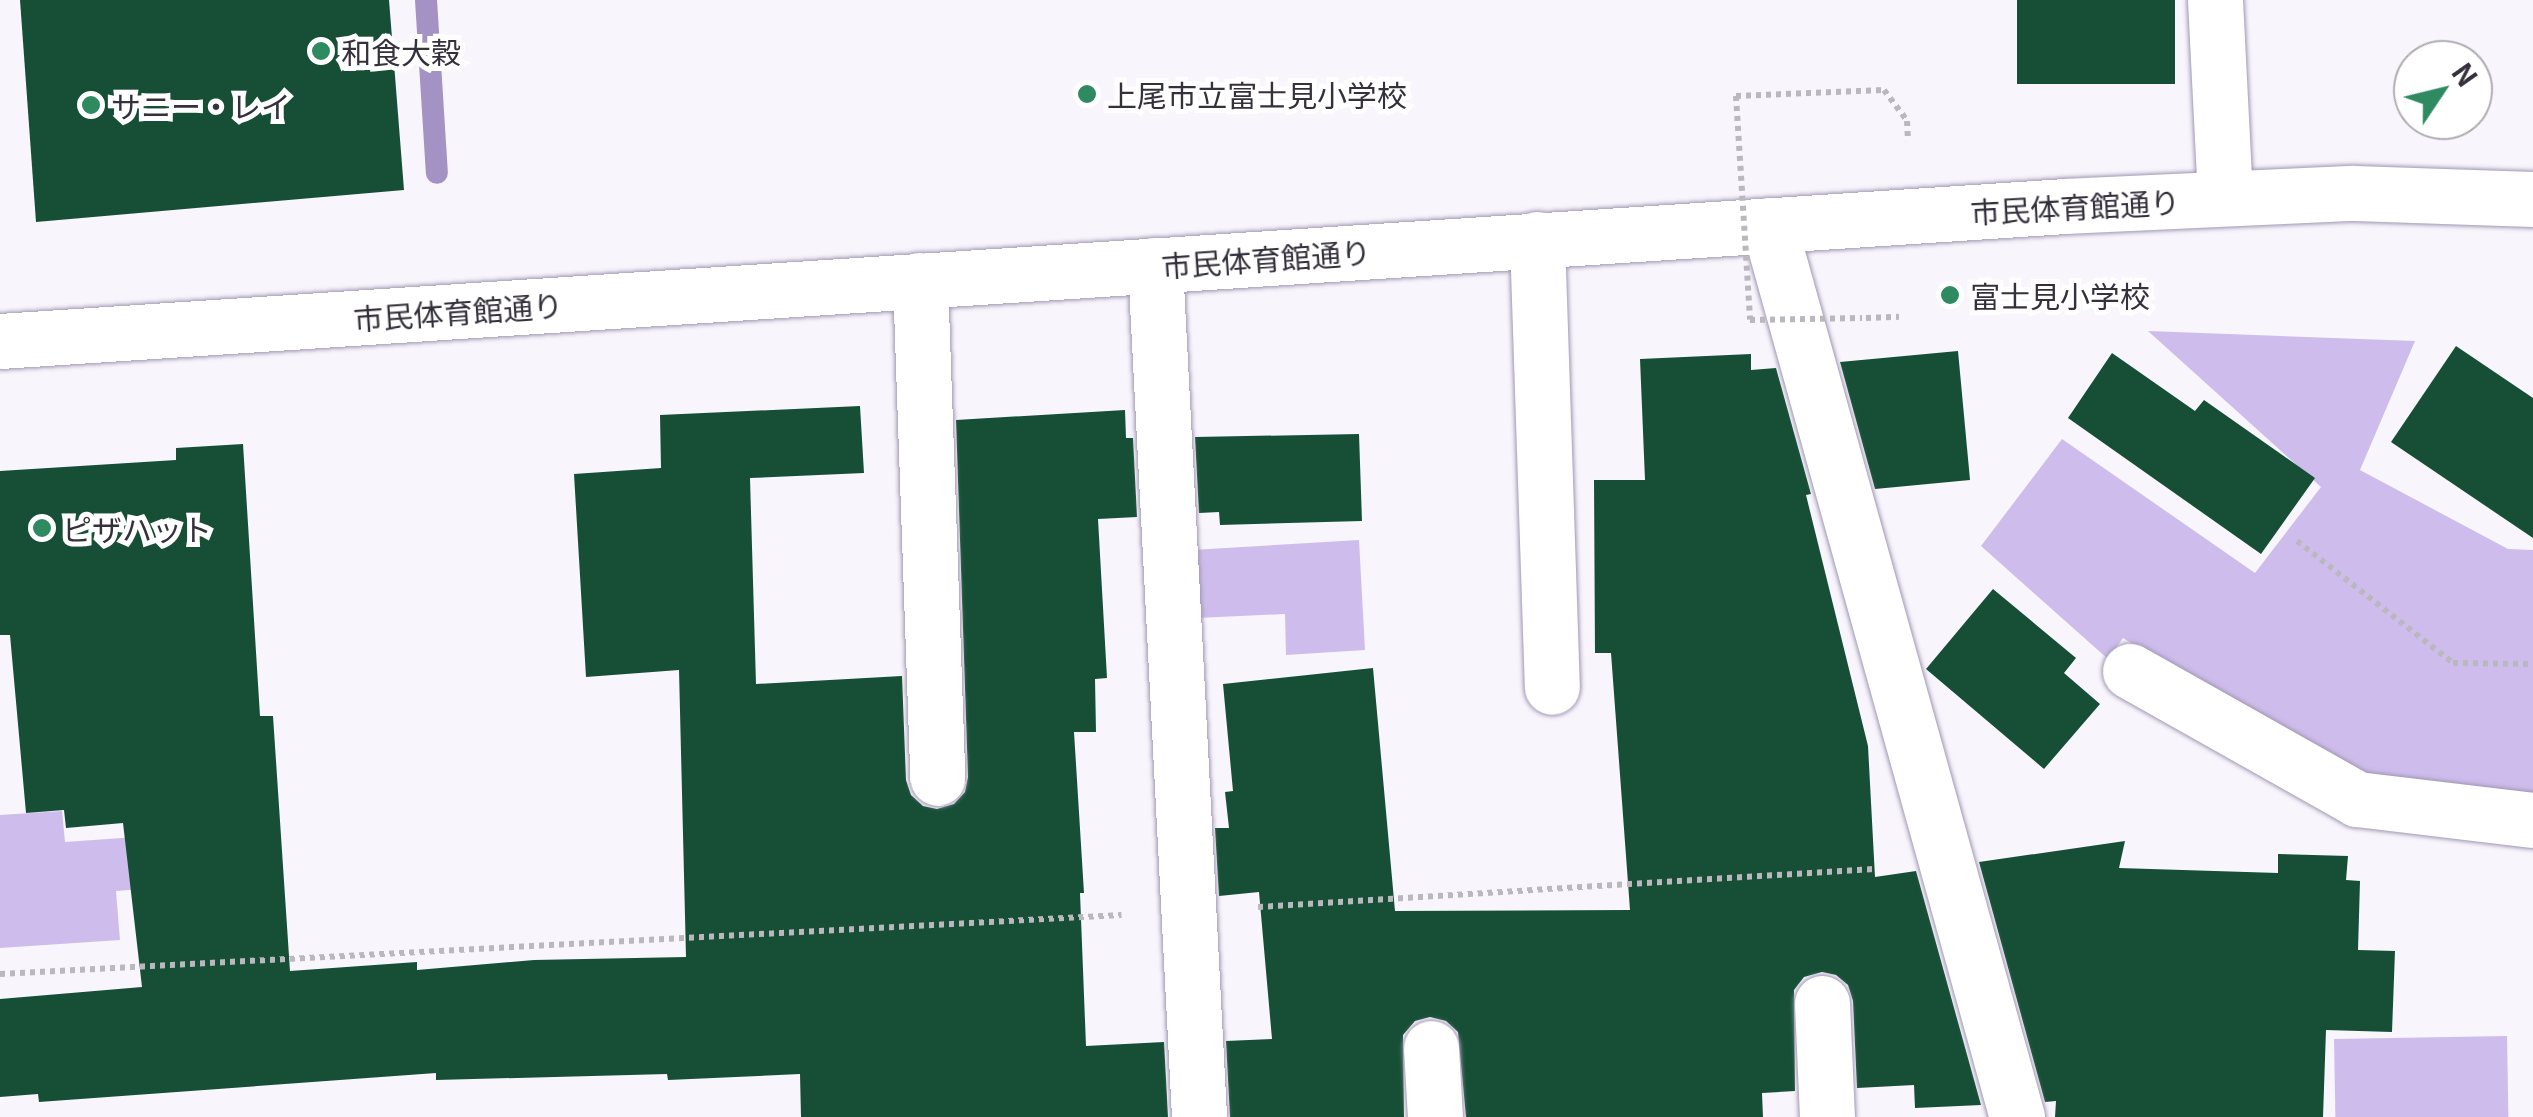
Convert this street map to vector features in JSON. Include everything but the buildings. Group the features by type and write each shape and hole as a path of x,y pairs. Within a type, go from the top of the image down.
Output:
{"street":[{"path":"2215,0 2226,198"},
{"name":"市民体育館通り","path":"0,341 1537,239 2226,198 2354,193 2533,198"},
{"path":"1769,225 1950,864 2017,1117"},
{"path":"1537,239 1552,687"},
{"path":"1155,265 1198,1117"},
{"path":"920,280 938,778"},
{"path":"2130,671 2357,799 2533,820"},
{"path":"1822,1002 1828,1117"},
{"path":"1430,1048 1435,1117"}],"path":[{"path":"1899,317 1750,320 1736,96 1884,90 1907,121 1908,141"},
{"path":"2297,541 2453,663 2533,664"},
{"path":"0,974 1188,911 1950,864"}],"shaded area":[{"path":"2148,331 2415,341 2360,470 2508,549 2533,550 2533,793 2341,771 2123,638 2108,659 1981,546 2062,439 2255,573 2321,487"},
{"path":"1359,540 1365,650 1286,655 1285,614 1197,618 1192,550"},
{"path":"62,811 65,842 179,834 182,886 116,891 120,940 0,948 0,815"},
{"path":"2507,1036 2508,1117 2335,1117 2334,1039"}],"waterway":[{"path":"426,0 437,173"}],"place":[{"name":"和食大穀","path":"321,51"},
{"name":"上尾市立富士見小学校","path":"1087,94"},
{"name":"サニー・レイ","path":"91,105"},
{"name":"富士見小学校","path":"1950,295"},
{"name":"ピザハット","path":"42,528"}]}
